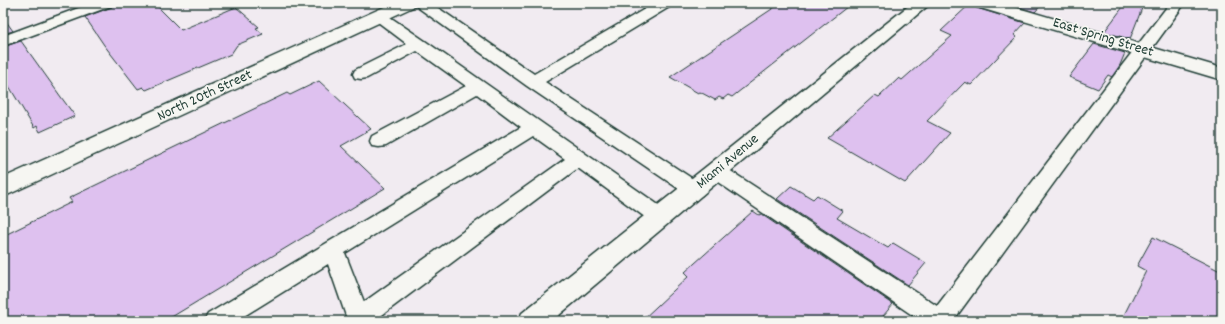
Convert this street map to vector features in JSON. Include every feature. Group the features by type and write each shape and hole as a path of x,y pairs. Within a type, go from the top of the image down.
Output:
{"street":[{"name":"Miami Avenue","path":"532,321 695,190 923,3"},
{"name":"East Spring Street","path":"983,3 1222,74"},
{"name":"North 20th Street","path":"3,188 379,16 400,4"}],"lane":[{"path":"3,41 106,3"},
{"path":"421,3 533,82 695,190"},
{"path":"533,82 666,3"},
{"path":"716,172 940,321 1178,3"},
{"path":"379,16 660,217"},
{"path":"361,74 419,44"},
{"path":"379,141 477,86"},
{"path":"216,321 534,127"},
{"path":"333,249 358,320 578,159"}],"building":[{"path":"114,3 154,3 181,30 236,7 259,27 256,28 263,34 237,45 231,54 146,90 143,87 138,89 104,45 85,17 112,7"},
{"path":"781,3 852,3 732,97 728,95 723,99 719,97 715,100 700,92 698,93 670,77"},
{"path":"971,3 974,3 977,8 1025,23 1014,35 1017,37 971,85 965,82 927,121 950,133 905,183 827,138 875,95 879,97 899,78 902,80 952,36 941,31"},
{"path":"1006,3 1043,3 1035,12"},
{"path":"1126,3 1144,3 1130,39 1104,32"},
{"path":"3,17 13,31 3,34"},
{"path":"21,41 75,116 40,132 37,126 34,128 3,76 3,47"},
{"path":"1094,44 1125,53 1120,65 1112,77 1108,75 1098,89 1069,77"},
{"path":"319,81 371,129 341,146 385,188 165,321 3,321 3,236 72,202 69,198 287,93 290,95"},
{"path":"791,186 813,199 817,195 843,211 837,218 888,248 893,243 926,263 908,285 777,199"},
{"path":"753,211 759,215 761,214 893,304 879,321 641,321 689,276 685,272"},
{"path":"1153,237 1222,272 1222,321 1121,321 1146,271 1137,266"}]}
